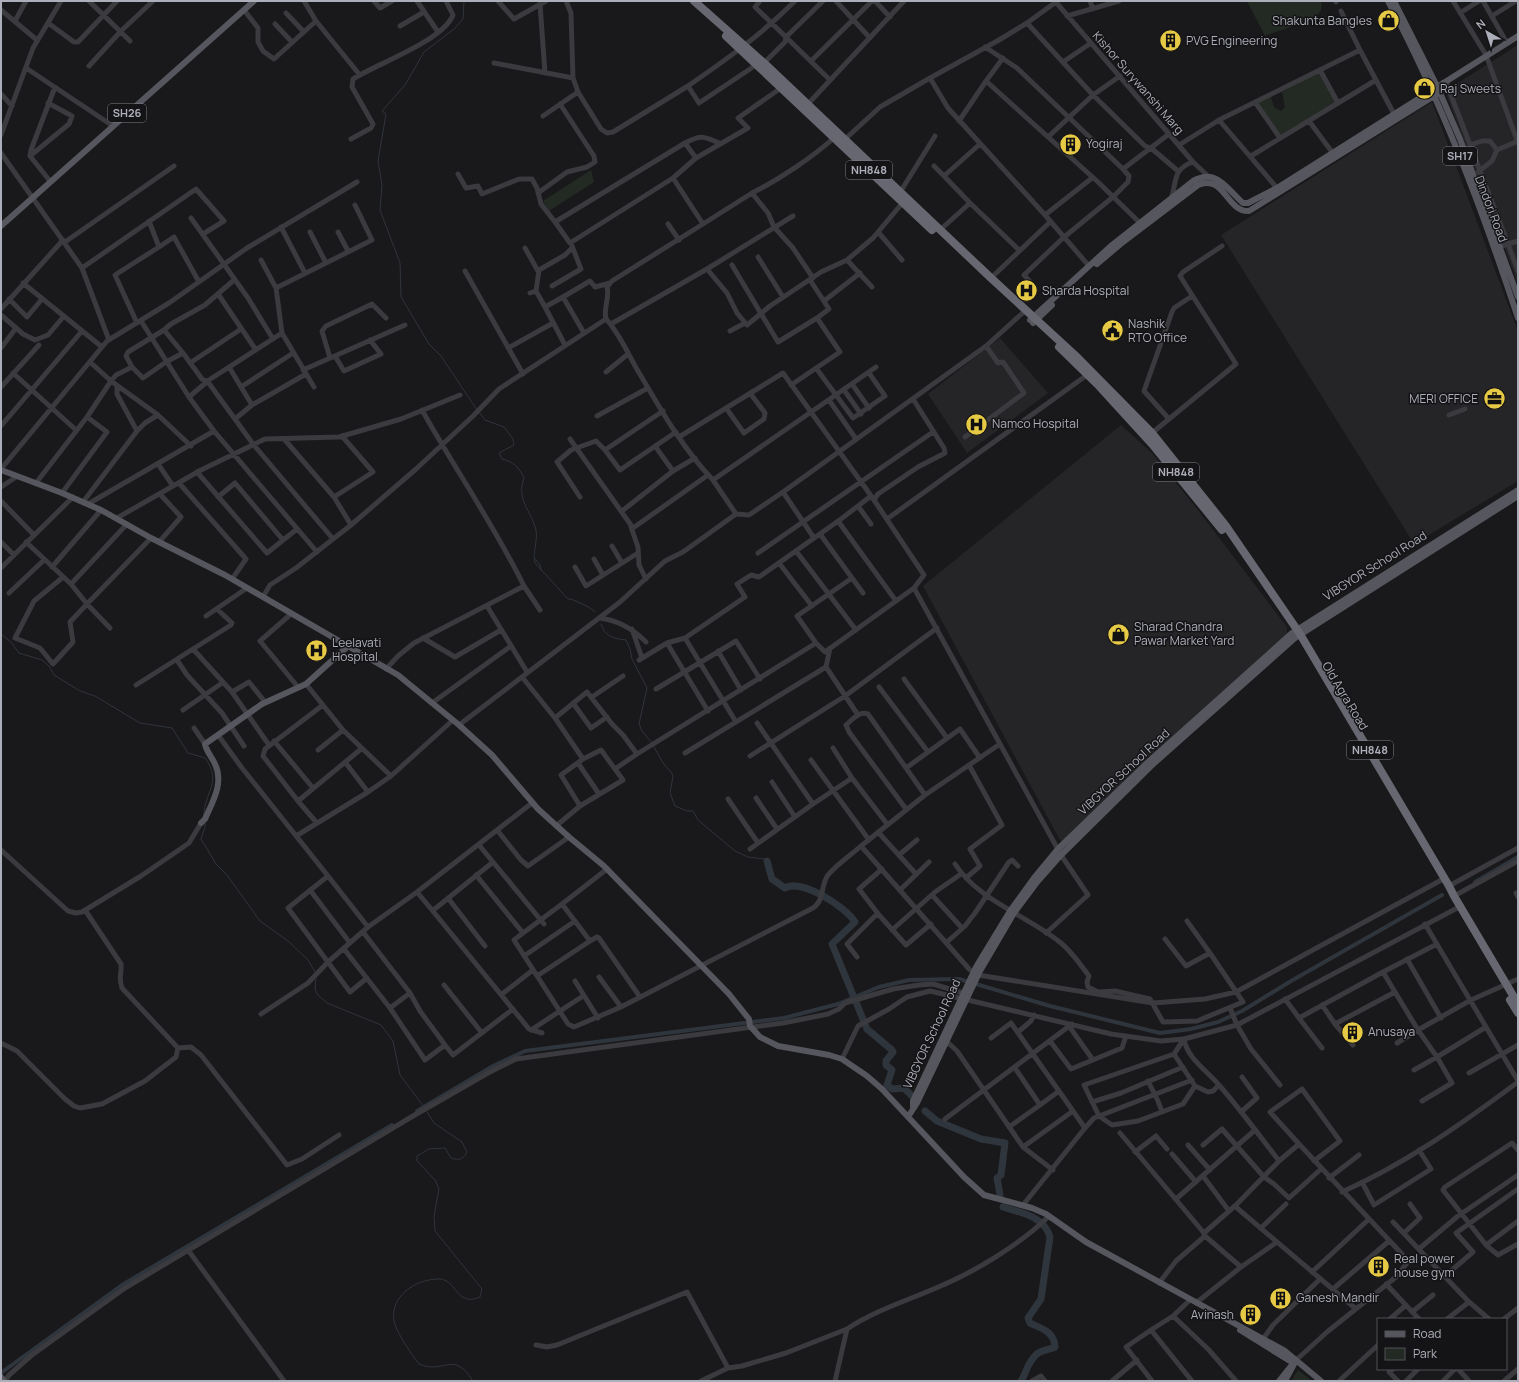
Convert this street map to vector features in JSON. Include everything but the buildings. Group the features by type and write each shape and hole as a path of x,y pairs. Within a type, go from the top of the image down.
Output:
{"highway":[{"name":"NH848","path":"687,1 743,48"},
{"name":"NH848","path":"694,1 1003,293 1078,358 1152,434 1226,526 1296,634 1449,886 1459,907 1518,1013"},
{"name":"NH848","path":"760,64 781,88 806,106"},
{"name":"NH848","path":"902,197 991,278 1003,293"},
{"name":"NH848","path":"1034,319 1167,461 1222,530 1258,580 1284,620 1296,634"},
{"name":"NH848","path":"1503,985 1518,1004"}],"main road":[{"name":"SH26","path":"1,226 254,1"},
{"name":"Dindori Road","path":"1388,1 1415,52 1470,176 1497,248 1518,318"},
{"path":"1394,1 1442,86 1470,176"},
{"path":"1034,319 1123,242 1198,185 1209,183 1221,189 1239,208 1249,211 1433,93 1486,55 1518,36"},
{"path":"1034,319 1089,266 1140,223 1202,176 1208,176 1219,180 1243,203 1252,202 1277,188 1394,114 1433,93"},
{"path":"1497,248 1518,297"},
{"path":"1,470 16,477 73,497 101,510 151,538 232,579 290,614 398,675 459,725 492,755 532,803 568,838 607,869 701,966 749,1019 751,1027 764,1040 778,1046 829,1055 842,1059 872,1079 974,1187 984,1195 1023,1205 1049,1216 1114,1262 1285,1351 1295,1361 1321,1381"},
{"name":"VIBGYOR School Road","path":"908,1117 913,1107 917,1103 974,977 1012,912 1060,852 1169,747 1296,634 1518,490"},
{"name":"VIBGYOR School Road","path":"1296,634 1518,496"},
{"path":"203,821 216,794 218,777 216,765 205,744 265,702 306,684 347,646"},
{"path":"1093,1246 1278,1352 1290,1361 1295,1361"},
{"path":"1278,1352 1285,1362 1284,1378"},
{"path":"1279,1381 1284,1378 1295,1361"}],"street":[{"path":"15,21 26,1"},
{"path":"1,135 37,40 61,1"},
{"path":"89,1 130,41"},
{"path":"48,23 76,43 117,1"},
{"path":"89,66 121,31 153,1"},
{"path":"304,1 316,21 360,74"},
{"path":"374,1 380,8 392,1"},
{"path":"417,1 438,32"},
{"path":"351,139 371,128 373,124 352,87 352,81 360,74 417,46 438,32 446,25 453,15 446,1"},
{"path":"498,1 514,20 546,1"},
{"path":"566,1 571,13 573,78 578,92 602,129 610,134 688,86 743,48 773,23 795,1"},
{"path":"760,1 755,7 830,80"},
{"path":"688,86 699,103 760,64 785,42 786,37 823,1"},
{"path":"836,1 870,38"},
{"path":"811,61 872,1"},
{"path":"875,1 890,17"},
{"path":"806,106 904,1"},
{"path":"1090,1 1093,8"},
{"path":"1067,16 1120,1"},
{"path":"1452,1 1486,55 1518,142 1497,150 1492,161 1480,171 1470,176"},
{"path":"1460,13 1479,1"},
{"path":"1483,1 1506,43"},
{"path":"1492,16 1516,1"},
{"path":"736,514 713,480 679,437 648,388 611,324 606,319 605,314 609,295 607,287 703,224 752,193 770,184 840,138 880,107 1027,23 1056,2"},
{"name":"Kishor Surywanshi Marg","path":"1056,2 1193,162 1208,176"},
{"path":"540,4 545,73"},
{"path":"1,10 37,40"},
{"path":"244,10 258,28 258,42 263,51 274,59 316,21"},
{"path":"1341,11 1394,114"},
{"path":"400,26 424,12"},
{"path":"286,13 304,32"},
{"path":"1027,23 1093,95 1145,146 1151,148 1178,171"},
{"path":"275,24 292,42"},
{"path":"1063,62 1091,43"},
{"path":"985,47 1017,68 1129,176 1128,182 1113,197 1063,238 1024,274 1033,285"},
{"path":"1179,145 1219,120 1360,50"},
{"path":"959,121 1003,58"},
{"path":"494,63 573,78"},
{"path":"26,68 113,126"},
{"path":"1320,70 1338,103"},
{"path":"1048,137 1093,95 1120,76"},
{"path":"930,78 948,108 1089,266"},
{"path":"1250,156 1376,80"},
{"path":"986,81 1140,223"},
{"path":"1442,86 1470,145 1518,271"},
{"path":"30,156 55,87"},
{"path":"538,272 565,255 571,246 673,178 696,158 719,143 748,128 738,118 781,88"},
{"path":"542,116 578,92"},
{"path":"1,94 12,106"},
{"path":"1255,102 1280,138"},
{"path":"30,156 69,124 72,116 48,103"},
{"path":"538,193 551,185 566,172 587,167 595,162 594,156 560,104"},
{"path":"1219,120 1277,188"},
{"path":"1309,121 1332,152"},
{"path":"1123,169 1169,134"},
{"path":"706,269 727,293 737,313 747,325 761,313 812,279 847,260 878,232 902,197 935,136"},
{"path":"555,222 685,143 698,137 704,137 719,143"},
{"path":"1470,145 1482,141 1490,141 1497,150"},
{"path":"685,143 696,158"},
{"path":"944,176 980,144"},
{"path":"1,153 82,268 109,340"},
{"path":"30,156 50,181"},
{"path":"1170,200 1178,171 1186,164 1193,162"},
{"path":"1,309 64,241 174,166"},
{"path":"934,166 1019,250"},
{"path":"458,174 466,188 478,186 482,194 519,179 532,179 535,183 541,204 571,246 581,269 552,286"},
{"path":"1208,176 1209,183"},
{"path":"673,178 703,224"},
{"path":"1045,215 1092,178"},
{"path":"1,470 109,340 139,322 223,264 281,227 357,182"},
{"path":"82,268 196,189 224,221 203,234"},
{"path":"732,265 778,342 829,309 793,248 774,227 768,213 752,193"},
{"path":"940,230 970,203"},
{"path":"276,288 372,240 355,205"},
{"path":"611,324 794,216"},
{"path":"191,218 248,298 273,339"},
{"path":"149,221 159,247"},
{"path":"991,278 1050,222"},
{"path":"668,224 679,240"},
{"path":"281,227 305,273"},
{"path":"310,232 326,263"},
{"path":"338,232 348,251"},
{"path":"878,232 902,260"},
{"path":"198,282 174,237 115,275 139,322 151,337 189,397 214,431 316,552"},
{"path":"1497,248 1518,241"},
{"path":"1152,434 1236,364 1180,276 1183,272 1222,246"},
{"path":"525,248 538,272 536,291 565,345"},
{"path":"758,257 783,298"},
{"path":"261,260 276,288 282,333 314,387"},
{"path":"847,260 872,287"},
{"path":"465,270 523,374"},
{"path":"824,301 860,273"},
{"path":"183,353 166,362 143,378 132,367 126,356 128,352 164,330 171,324 205,305 234,280"},
{"path":"545,307 590,281 595,287 611,283"},
{"path":"23,284 102,348"},
{"path":"530,293 536,291"},
{"path":"218,294 256,350"},
{"path":"1169,419 1144,391 1174,308 1192,296"},
{"path":"563,297 584,333"},
{"path":"9,299 27,316 42,299"},
{"path":"370,340 382,354 344,371 333,357 322,331 326,326 372,304 386,318"},
{"path":"459,725 599,618 646,579 665,561 683,552 736,514 749,515 783,492 986,346 1025,311"},
{"path":"1,315 16,328 35,340 48,335 64,316"},
{"path":"791,385 840,352 817,318"},
{"path":"263,598 270,585 352,525 416,469 473,416 499,389 606,319"},
{"path":"730,331 745,322"},
{"path":"508,348 553,323"},
{"path":"235,419 252,405 305,372 333,357 405,325"},
{"path":"1,348 16,328"},
{"path":"190,363 241,329"},
{"path":"164,330 202,379 208,382 253,444 333,539"},
{"path":"1,426 82,331"},
{"path":"189,397 229,367 282,333"},
{"path":"1,387 39,345"},
{"path":"966,437 1024,393 1003,362 998,363 986,346"},
{"path":"241,387 293,353"},
{"path":"606,372 628,354"},
{"path":"90,362 117,386 158,416 191,446"},
{"path":"36,483 87,417 111,381 116,375 132,367"},
{"path":"229,367 252,405"},
{"path":"713,480 876,367"},
{"path":"816,368 853,418 861,414 885,396 869,373"},
{"path":"13,373 76,430"},
{"path":"679,437 782,373 873,498 924,575 914,588 825,652 816,643 797,616 852,578"},
{"path":"887,519 1087,375"},
{"path":"852,384 869,408"},
{"path":"117,386 117,394 137,431"},
{"path":"598,416 648,388"},
{"path":"844,390 861,414"},
{"path":"726,408 744,433 764,419 765,413 750,393"},
{"path":"116,518 197,472 265,439 285,440 342,436 401,419 460,396"},
{"path":"632,629 640,659 667,643 685,638 745,597 737,584 751,575 759,577 838,522 858,506 873,498 918,467 945,453 944,448 913,398"},
{"path":"829,400 856,439"},
{"path":"422,410 441,445 509,556 524,586 540,610"},
{"path":"1449,415 1466,410"},
{"path":"605,450 663,411"},
{"path":"86,503 137,431 145,423 158,416"},
{"path":"62,493 107,432 87,417"},
{"path":"86,503 191,446 214,431"},
{"path":"580,496 557,462 571,450 596,440 620,470 676,432"},
{"path":"758,553 860,481 933,432"},
{"path":"334,497 373,471 342,436"},
{"path":"570,438 576,449 622,511 631,527 638,553 639,565 646,579"},
{"path":"285,440 334,497 352,525"},
{"path":"655,446 673,471"},
{"path":"622,511 673,471 695,458"},
{"path":"158,464 173,486"},
{"path":"197,472 267,553 297,529"},
{"path":"631,527 633,528 708,475"},
{"path":"1,488 16,477"},
{"path":"179,483 246,559 232,579"},
{"path":"218,497 235,483 283,540"},
{"path":"783,492 814,538"},
{"path":"159,542 181,517 160,494"},
{"path":"1,568 73,497"},
{"path":"1,501 34,535"},
{"path":"858,506 871,524"},
{"path":"52,567 101,510"},
{"path":"838,522 896,601"},
{"path":"71,584 127,524"},
{"path":"820,534 863,593"},
{"path":"62,578 34,601 15,638 40,648 53,664 74,642 70,622 151,538"},
{"path":"1,542 14,555"},
{"path":"26,542 62,578 71,584 87,604 110,628"},
{"path":"612,546 622,563"},
{"path":"796,551 856,630"},
{"path":"575,567 586,586 638,553"},
{"path":"594,559 603,575"},
{"path":"9,593 44,560"},
{"path":"778,563 812,606"},
{"path":"386,669 398,656 423,638 524,586"},
{"path":"206,616 247,588"},
{"path":"914,588 1060,852 1088,895 1046,933"},
{"path":"487,606 527,672"},
{"path":"136,685 177,660 232,623 217,609"},
{"path":"290,614 260,641 298,687"},
{"path":"599,618 613,619 632,629 646,642"},
{"path":"750,756 845,696 937,628"},
{"path":"423,638 455,657 502,630"},
{"path":"685,638 722,702 736,722"},
{"path":"656,689 736,641 760,679"},
{"path":"667,643 708,711"},
{"path":"615,769 816,643"},
{"path":"432,703 511,646"},
{"path":"830,648 826,667 858,714"},
{"path":"193,649 222,683 232,692 246,715 269,745"},
{"path":"718,651 742,690"},
{"path":"177,660 187,675 222,713 244,746"},
{"path":"685,754 826,667"},
{"path":"592,697 622,676"},
{"path":"522,677 555,718 599,794"},
{"path":"904,679 947,738"},
{"path":"232,692 249,682 265,702"},
{"path":"183,710 222,683"},
{"path":"306,684 343,730 391,776"},
{"path":"879,687 928,752"},
{"path":"555,718 587,692 637,754"},
{"path":"573,703 591,728 607,717"},
{"path":"316,822 263,756 265,749 269,745 323,705"},
{"path":"906,809 849,732 846,725 858,714 868,714 925,795"},
{"path":"296,836 316,822 368,792 391,776 453,720"},
{"path":"757,723 813,804"},
{"path":"194,728 205,744"},
{"path":"906,768 960,729 980,758"},
{"path":"318,750 343,730"},
{"path":"218,735 368,927"},
{"path":"274,741 313,788"},
{"path":"607,869 562,904 543,922 523,933 514,940 568,1024 574,1027 621,1007 813,908 822,895 828,876 861,846 925,795 1000,744"},
{"path":"298,801 361,748"},
{"path":"833,748 852,778 887,824"},
{"path":"556,826 580,806 622,780 602,750 581,761 561,775 580,806"},
{"path":"811,760 869,840"},
{"path":"345,762 368,792"},
{"path":"966,878 980,866 970,849 1002,825 969,766"},
{"path":"750,849 852,778"},
{"path":"772,782 795,817"},
{"path":"756,798 777,829"},
{"path":"728,799 758,843"},
{"path":"261,1014 309,982 328,962 368,927 417,892 532,803"},
{"path":"1,850 68,911 76,913 85,910 189,843 203,821"},
{"path":"497,830 521,860 528,866 568,838"},
{"path":"878,832 916,874"},
{"path":"898,855 917,840"},
{"path":"479,845 543,922"},
{"path":"861,846 947,942 974,977 1153,1003 1205,999 1236,992 1443,878"},
{"path":"1449,886 1518,848"},
{"path":"947,942 962,928 987,896 988,892 1009,862 1012,860 1018,866"},
{"path":"1454,896 1518,861"},
{"path":"432,910 493,862"},
{"path":"900,890 929,862"},
{"path":"955,864 960,874 987,896 1061,943 1079,962 1089,976 1087,982 1088,987 1098,992 1125,992 1150,999 1163,1022 1197,1021 1231,1010 1243,1002 1210,952 1186,921"},
{"path":"882,869 859,889 877,914 906,946 931,924"},
{"path":"892,930 916,908 960,874"},
{"path":"476,875 523,933"},
{"path":"328,876 288,908 350,992 367,978"},
{"path":"310,890 350,943"},
{"path":"417,892 531,1030 542,1032"},
{"path":"932,895 962,928"},
{"path":"448,898 485,946"},
{"path":"562,904 590,941"},
{"path":"3,1380 21,1364 125,1288 414,1116 516,1059 751,1027 828,1014 839,1009 845,1003 858,999 919,985 933,984 1070,1025 1161,1041 1184,1039 1237,1025 1459,907"},
{"path":"85,910 121,964 122,970 119,978 122,988 178,1048"},
{"path":"858,957 847,944 877,914"},
{"path":"524,956 575,921"},
{"path":"1342,1192 1380,1174 1419,1150 1518,1081 1425,924"},
{"path":"363,932 410,993 420,1011 453,1055 513,1009"},
{"path":"537,976 597,937 640,997"},
{"path":"1165,938 1186,966 1210,952"},
{"path":"1299,1018 1437,944"},
{"path":"344,948 390,1008 425,1060 445,1045"},
{"path":"1407,959 1441,1018"},
{"path":"502,994 533,970"},
{"path":"1383,972 1418,1030 1437,1057 1452,1084 1422,1101"},
{"path":"599,977 621,1007"},
{"path":"1397,1043 1470,1000 1518,979"},
{"path":"575,981 598,1018"},
{"path":"444,985 482,1033"},
{"path":"842,1059 858,1026 907,997 922,992 940,992 966,995"},
{"path":"1335,1024 1395,992"},
{"path":"390,1008 410,993"},
{"path":"531,1030 583,996"},
{"path":"1285,999 1322,1048"},
{"path":"1322,1005 1352,1045"},
{"path":"1231,1010 1237,1025 1252,1049 1280,1085"},
{"path":"1018,1032 1031,1022 1034,1015"},
{"path":"991,1038 1011,1023 1085,1128"},
{"path":"945,1119 1015,1068 1070,1025"},
{"path":"1070,1025 1093,1060"},
{"path":"1414,1070 1486,1027"},
{"path":"1050,1041 1071,1068 1122,1048 1126,1036"},
{"path":"945,1039 957,1051 1023,1147 1053,1170"},
{"path":"1184,1039 1174,1054 1084,1085 1099,1116 1112,1125 1138,1121 1183,1104 1195,1086"},
{"path":"1184,1039 1185,1047 1202,1068 1219,1084 1279,1160"},
{"path":"1,1043 17,1051 65,1099 74,1106 80,1108 102,1104 145,1081 176,1056 178,1048"},
{"path":"1469,1073 1518,1045"},
{"path":"178,1048 191,1047 201,1054 287,1165 302,1159 339,1135"},
{"path":"1174,1054 1195,1086 1208,1092 1213,1091 1219,1084"},
{"path":"1092,1102 1121,1093 1183,1067"},
{"path":"1015,1068 1040,1105"},
{"path":"1241,1112 1257,1098 1242,1077"},
{"path":"1023,1205 1094,1118 1192,1080"},
{"path":"1148,1081 1162,1112"},
{"path":"1295,1361 1396,1277 1407,1263 1402,1254 1342,1192 1329,1178 1270,1112 1302,1089 1340,1141 1314,1161"},
{"path":"1010,1127 1059,1091"},
{"path":"1023,1147 1073,1111"},
{"path":"1203,1145 1222,1129 1264,1176 1289,1198 1321,1169"},
{"path":"1176,1199 1255,1130"},
{"path":"1120,1133 1176,1199 1204,1235 1241,1267"},
{"path":"1136,1152 1156,1136 1167,1149"},
{"path":"1518,1150 1512,1143 1445,1187 1443,1190 1486,1246 1498,1256 1518,1244"},
{"path":"1159,1283 1176,1261 1236,1205 1279,1160 1299,1144"},
{"path":"1188,1145 1210,1170"},
{"path":"1362,1182 1374,1205 1430,1169 1419,1150"},
{"path":"1172,1154 1196,1182"},
{"path":"1329,1178 1359,1156"},
{"path":"1420,1248 1460,1214 1518,1175"},
{"path":"1203,1176 1229,1211"},
{"path":"1445,1276 1473,1252 1456,1233 1468,1223 1518,1189"},
{"path":"1261,1228 1286,1204"},
{"path":"1404,1233 1420,1218 1410,1204"},
{"path":"1236,1205 1356,1309"},
{"path":"701,1381 728,1368 742,1366 786,1353 847,1329 908,1298 938,1287 1015,1244 1049,1216"},
{"path":"1312,1272 1369,1219"},
{"path":"1486,1246 1518,1221"},
{"path":"1393,1222 1420,1248 1469,1302 1488,1318"},
{"path":"1333,1289 1389,1241"},
{"path":"1152,1381 1126,1347 1173,1316 1277,1242"},
{"path":"188,1250 284,1381"},
{"path":"1263,1339 1273,1325 1320,1279"},
{"path":"1386,1284 1418,1318"},
{"path":"536,1346 547,1347 557,1345 687,1292 728,1368"},
{"path":"1412,1312 1433,1295"},
{"path":"1449,1318 1469,1302"},
{"path":"1391,1318 1406,1305"},
{"path":"1505,1318 1518,1308"},
{"path":"1173,1316 1208,1349 1236,1381"},
{"path":"835,1381 847,1329"},
{"path":"1151,1330 1192,1381"},
{"path":"1339,1381 1377,1346"},
{"path":"1112,1381 1137,1360"},
{"path":"1504,1381 1518,1369"},
{"path":"1392,1370 1389,1372 1398,1381"},
{"path":"1406,1381 1417,1370"},
{"path":"1443,1381 1455,1370"},
{"path":"1457,1370 1469,1381"},
{"path":"1032,1381 1041,1376 1045,1381"}],"shaded area":[{"path":"1518,45 1518,284 1445,91"},
{"path":"1432,102 1518,331 1518,481 1414,544 1221,235"},
{"name":"Namco Hospital","path":"1000,338 1048,393 967,453 928,394"},
{"name":"Sharad Chandra Pawar Market Yard","path":"1121,425 1152,453 1198,510 1287,627 1287,636 1062,844 923,586"}],"green space":[{"path":"1247,1 1321,1 1322,7 1319,13 1314,17 1265,36"},
{"path":"1320,71 1336,103 1280,137 1257,103 1271,97 1274,107 1281,111 1285,107 1282,92"},
{"path":"591,170 594,182 549,211 543,201"},
{"path":"1298,1370 1312,1381 1291,1381"}],"waterway":[{"path":"464,1 463,19 454,29 424,52 405,85 382,111 386,114 378,161 382,185 380,210 400,263 401,297 429,344 441,356 477,410"},
{"path":"479,412 485,420 504,427 513,439 514,445 499,453 502,459 509,461 518,468 524,478 522,486 523,499 536,530 534,556 535,563 568,599 589,607 595,612"},
{"path":"535,559 540,565 541,570"},
{"path":"601,624 604,631 610,636 617,639 626,640 632,659 647,688 639,724 642,731 652,743"},
{"path":"1,634 11,642 19,653 42,660 49,666 54,675 80,691 95,696 140,723 172,728 188,753 205,758 210,767 213,781 204,815"},
{"path":"653,745 663,763 673,776 670,793 675,806 687,811 693,811 698,820 735,851 748,857 764,859 767,861"},
{"path":"205,822 201,839 216,864 227,875 260,921 288,941 308,960 315,972"},
{"path":"1475,882 1518,857"},
{"path":"767,861 772,879 785,888 792,886 812,890 843,909 855,922 832,944 853,995"},
{"path":"417,1111 493,1066 525,1051 784,1018 838,1004 879,987 909,980 959,979 1050,1006 1160,1033 1191,1029 1218,1022 1242,1011 1291,981 1442,895"},
{"path":"316,979 315,989 317,994 327,1003 381,1025 393,1041 400,1075 424,1107"},
{"path":"856,1002 867,1029 893,1052 886,1061 886,1065 892,1070 887,1085 892,1089 904,1088 913,1097"},
{"path":"925,1111 937,1121 981,1139 1005,1143 1001,1175 997,1178 1000,1195"},
{"path":"427,1112 434,1123 462,1142 467,1152 463,1158 459,1159 451,1158 445,1148 429,1149 417,1156 417,1161 435,1180 439,1189 434,1216 435,1231 482,1289 480,1297 466,1299 444,1280 437,1279 420,1282 400,1297 396,1304 394,1321 401,1337 419,1364 428,1367 454,1364 460,1366 473,1381"},
{"path":"1,1373 122,1285 392,1125"},
{"path":"1003,1207 1031,1216 1043,1224 1050,1237 1041,1299 1028,1318 1030,1323 1050,1334 1055,1347 1037,1354 1029,1364 1021,1381"}],"place":[{"name":"Shakunta Bangles","path":"1388,21"},
{"name":"PVG Engineering","path":"1171,41"},
{"name":"Raj Sweets","path":"1424,89"},
{"name":"Yogiraj","path":"1070,144"},
{"name":"Sharda Hospital","path":"1026,291"},
{"name":"Nashik RTO Office","path":"1113,331"},
{"name":"MERI OFFICE","path":"1494,399"},
{"name":"Namco Hospital","path":"977,424"},
{"name":"Sharad Chandra Pawar Market Yard","path":"1118,634"},
{"name":"Leelavati Hospital","path":"317,650"},
{"name":"Anusaya","path":"1353,1032"},
{"name":"Real power house gym","path":"1378,1266"},
{"name":"Ganesh Mandir","path":"1280,1298"},
{"name":"Avinash","path":"1250,1315"}]}
